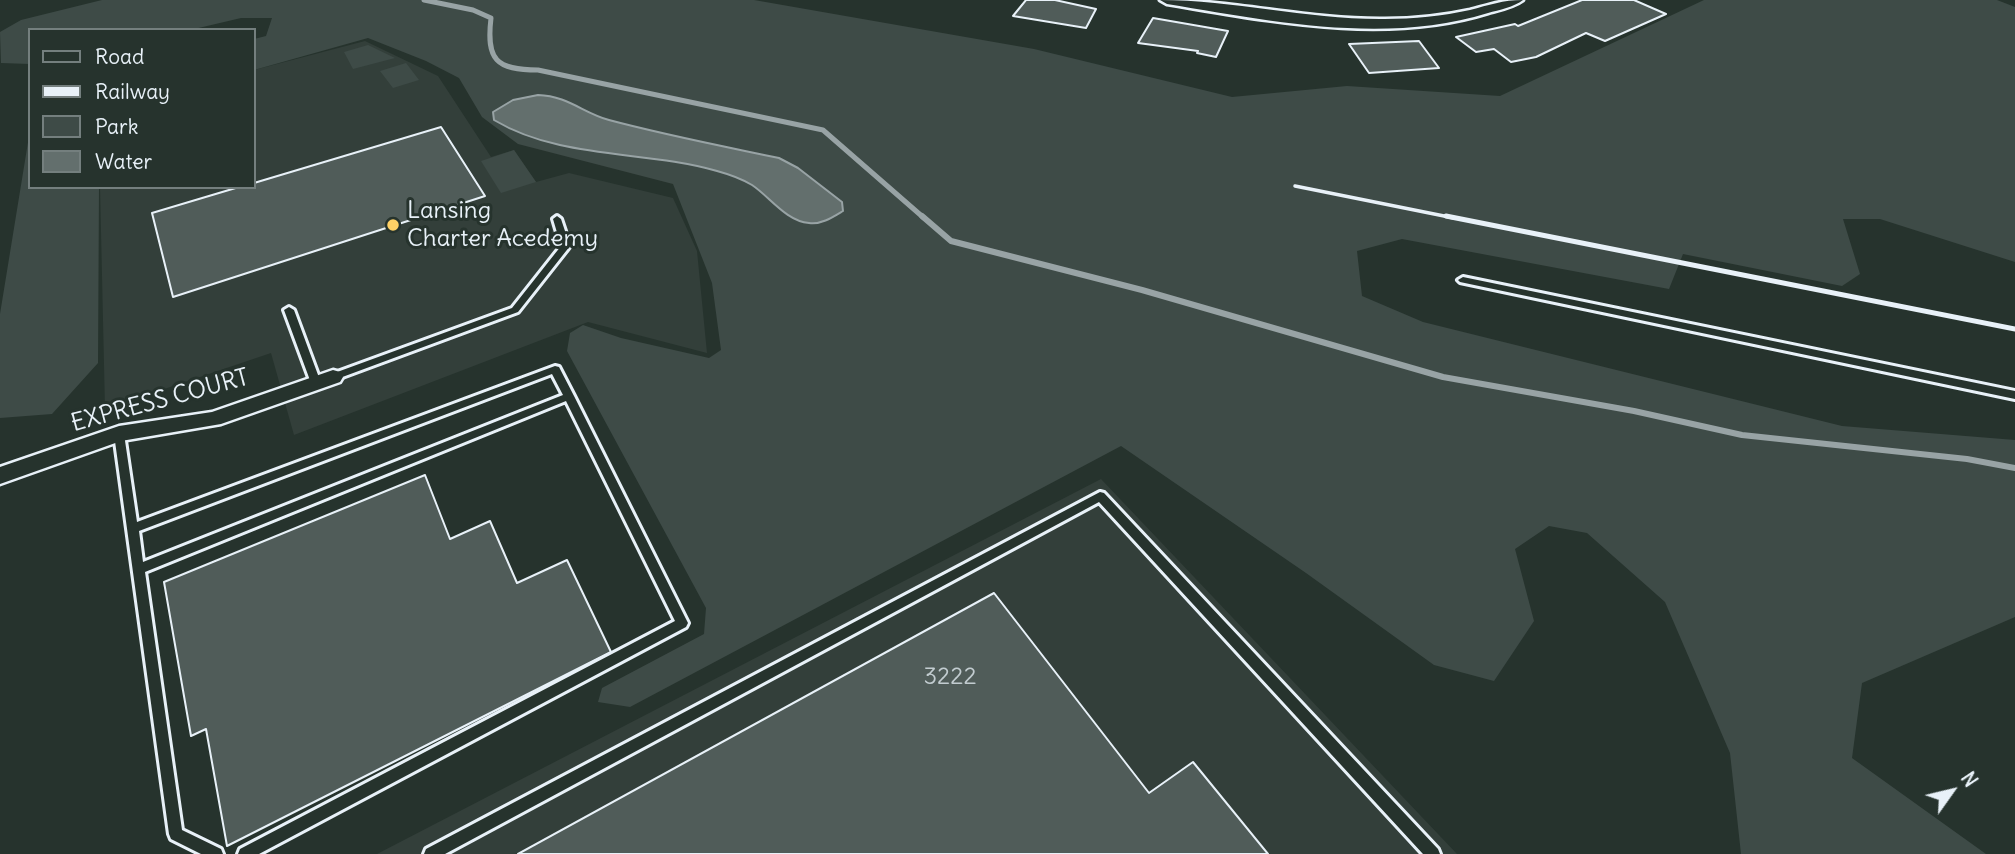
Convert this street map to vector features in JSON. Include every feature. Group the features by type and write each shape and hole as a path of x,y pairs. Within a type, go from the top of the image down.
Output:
{"street":[{"path":"1167,0 1273,17 1375,23 1431,20 1516,0"},
{"name":"EXPRESS COURT","path":"0,477 119,433 214,419 324,380"}],"lane":[{"path":"289,310 324,380 515,310 566,246 557,219"},
{"path":"1462,280 2015,395"},
{"path":"134,528 555,369 682,623 245,854"},
{"path":"139,569 569,396"},
{"path":"119,433 176,834 216,854"},
{"path":"431,854 1100,496 1433,854"}],"shaded area":[{"name":"Lansing Charter Acedemy","path":"365,41 438,76 491,157 514,150 536,182 569,173 673,198 697,251 707,353 588,322 294,435 271,353 105,409 100,189 256,189 256,69"},
{"path":"1101,479 1457,854 377,854"}],"green space":[{"path":"102,0 754,0 1034,49 1232,97 1347,86 1500,96 1704,0 1997,0 2015,7 2015,262 1880,219 1843,219 1860,274 1842,286 1683,254 1669,289 1402,239 1357,251 1362,296 1423,322 1842,426 2015,440 2015,617 1862,683 1852,758 1986,854 1741,854 1730,753 1665,602 1587,533 1549,526 1515,549 1534,621 1494,681 1434,665 1121,446 630,707 598,702 602,688 704,634 706,608 567,351 570,333 583,325 621,338 709,358 721,350 712,283 673,184 518,144 482,117 459,78 426,61 368,38 256,69 256,38 266,36 272,18 241,18 198,28 28,28 28,64 1,63 0,32 21,20"},
{"path":"368,45 395,58 353,69 344,52"},
{"path":"406,63 419,80 393,88 380,71"},
{"path":"28,142 28,189 99,189 98,363 52,414 0,418 0,314"},
{"path":"514,150 536,182 501,193 481,161"}],"water":[{"path":"538,95 558,98 609,120 779,158 798,168 842,202 843,211 818,223 801,221 786,213 752,185 726,174 689,164 604,153 547,142 494,120 493,112 513,100"}],"building":[{"path":"1026,0 1055,0 1096,9 1086,28 1013,16"},
{"path":"1582,0 1634,0 1666,14 1605,41 1586,33 1536,57 1511,62 1494,49 1476,52 1456,37 1515,24 1518,26"},
{"path":"1153,18 1228,31 1216,57 1197,53 1198,51 1138,43"},
{"path":"1419,41 1439,68 1369,73 1349,44"},
{"path":"441,127 485,196 173,297 152,213 232,189 256,189 256,182"},
{"path":"425,475 450,539 490,521 517,583 567,560 611,652 227,846 206,729 191,736 164,582"},
{"path":"994,593 1149,793 1193,762 1268,854 518,854"}],"waterway":[{"path":"424,0 473,10 491,18 490,44 493,53 503,65 512,68 538,70 823,130 924,218"},
{"path":"922,216 951,241 1142,290 1443,377 1634,411 1742,435 1967,459 2015,468"}],"railway":[{"path":"1295,186 1454,218"},
{"path":"1446,216 2015,329"}],"place":[{"name":"Lansing Charter Acedemy","path":"393,225"}]}
